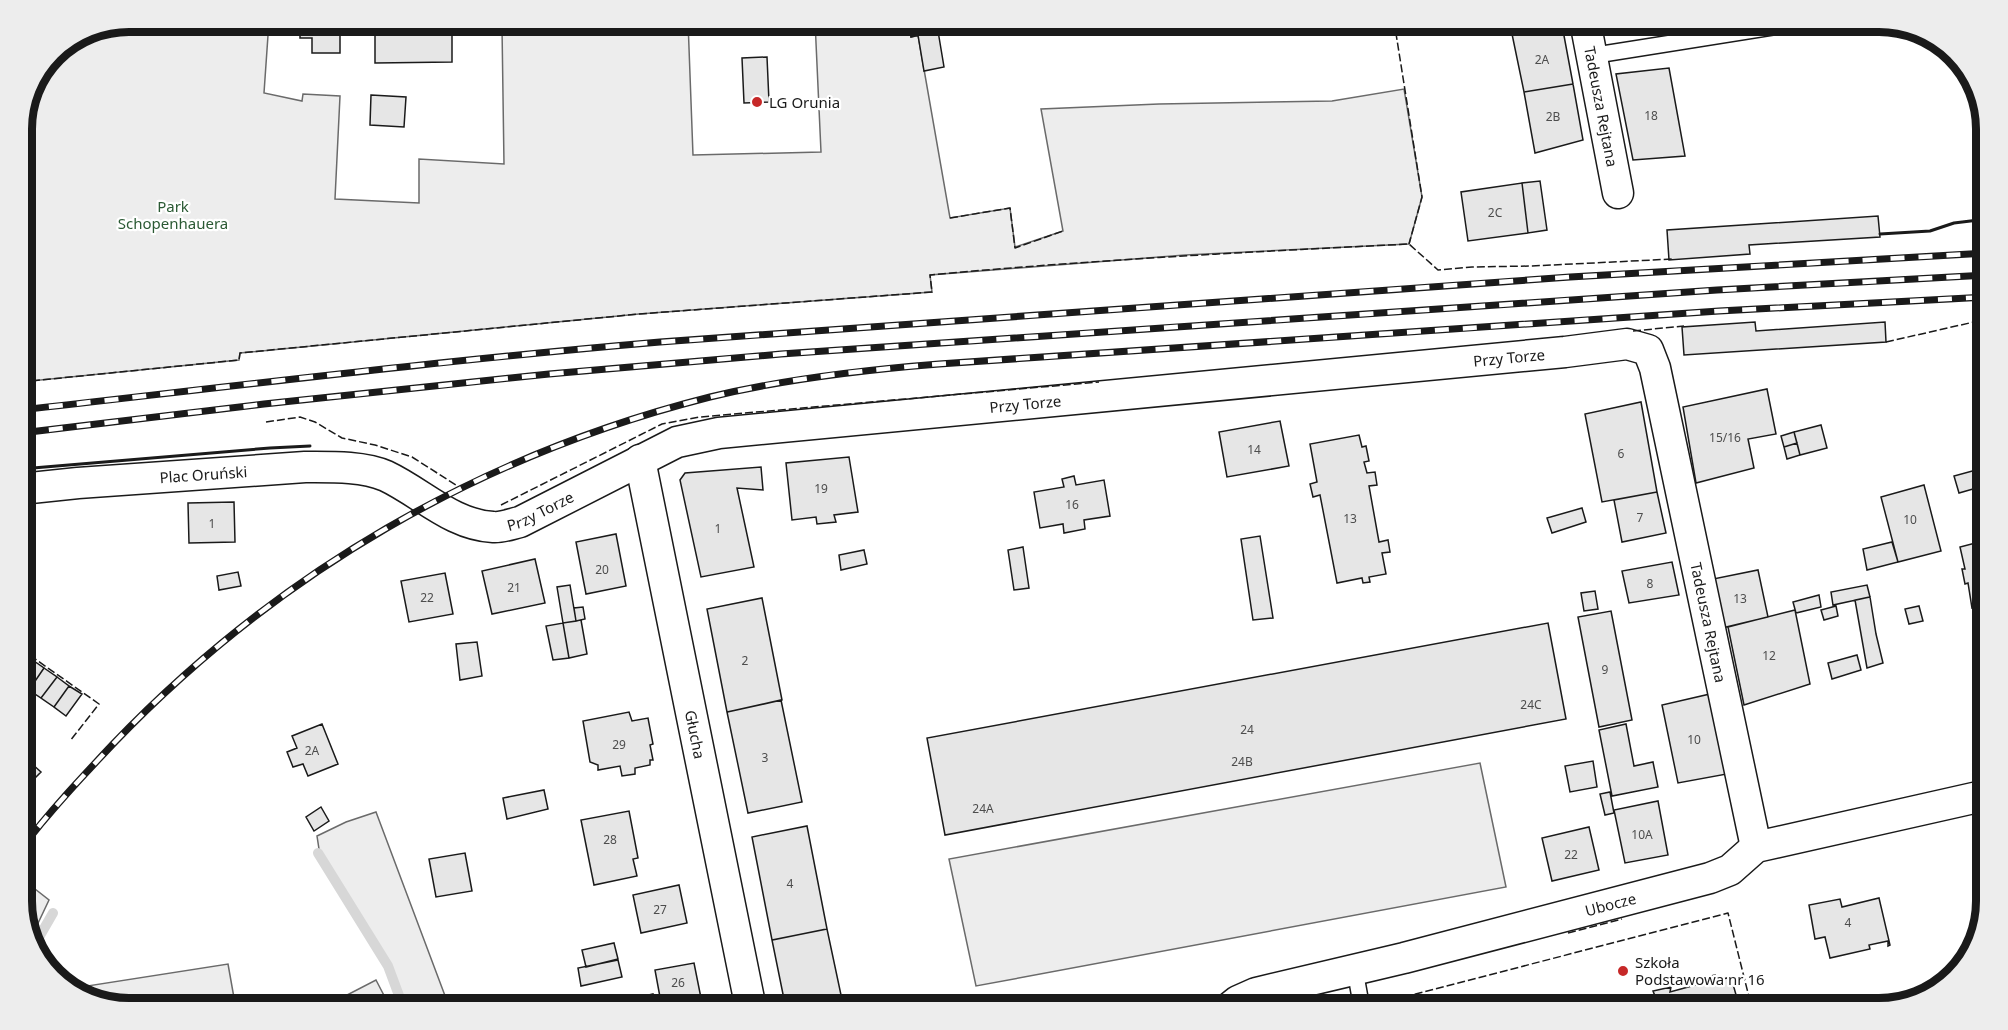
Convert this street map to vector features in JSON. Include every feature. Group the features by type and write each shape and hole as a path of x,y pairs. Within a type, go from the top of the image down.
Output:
{"street":[{"name":"Tadeusza Rejtana","path":"1587,32 1618,192"},
{"name":"Przy Torze","path":"384,475 455,517 470,524 495,527 520,522 677,442 719,433 1627,344 1648,350 1662,399"},
{"name":"Tadeusza Rejtana","path":"1662,399 1756,847"},
{"name":"Głucha","path":"640,460 749,998"},
{"name":"Plac Oruński","path":"32,488 305,466 343,467 384,475"},
{"name":"Ubocze","path":"1245,998 1256,993 1355,970 1710,878 1730,870 1756,847 1976,797"}],"lane":[{"path":"1590,56 1742,32"},
{"path":"1355,970 1360,998"}],"shaded area":[{"name":"Park Schopenhauera","path":"116,32 268,32 264,93 302,101 303,94 340,96 335,199 419,203 419,159 504,164 502,32 688,32 693,155 821,152 816,32 910,32 911,37 918,35 950,218 1010,208 1015,247 1063,231 1041,109 1332,101 1404,89 1422,197 1409,244 1185,255 930,275 932,292 639,314 240,353 239,360 32,381 32,122 41,85 64,55 80,44"},
{"path":"1480,763 1506,887 976,986 949,859"},
{"path":"376,812 446,998 397,998 390,966 319,849 317,836 346,822"},
{"path":"32,887 49,900 36,928 33,921"},
{"path":"228,964 234,998 109,997 88,990 87,986"},
{"path":"376,980 385,998 341,998"}],"building":[{"path":"300,32 340,32 340,53 312,53 312,38 300,38"},
{"path":"375,32 452,32 452,62 375,63"},
{"path":"910,32 934,32 911,37"},
{"path":"938,32 944,67 924,71 918,35"},
{"path":"1563,32 1573,84 1524,92 1512,34"},
{"path":"767,57 769,102 744,103 742,58"},
{"path":"1669,68 1685,156 1633,160 1616,74"},
{"path":"1573,84 1583,140 1535,153 1524,92"},
{"path":"371,95 406,97 404,127 370,125"},
{"path":"1540,181 1547,230 1528,233 1522,183"},
{"path":"1522,183 1528,233 1468,241 1461,192"},
{"path":"1878,216 1880,237 1749,245 1750,254 1669,260 1667,230"},
{"path":"1755,322 1756,331 1885,322 1886,342 1684,355 1682,327"},
{"path":"1767,389 1776,434 1748,439 1754,468 1696,483 1683,407"},
{"path":"1641,402 1657,492 1602,502 1585,414"},
{"path":"1280,421 1289,466 1227,477 1219,432"},
{"path":"1821,425 1827,448 1800,455 1794,432"},
{"path":"1794,432 1797,443 1784,447 1781,436"},
{"path":"1359,435 1362,447 1366,446 1369,461 1364,462 1367,473 1375,472 1377,485 1369,486 1379,542 1388,540 1390,552 1382,553 1386,574 1369,577 1370,582 1363,583 1362,578 1337,583 1320,495 1313,497 1310,484 1317,482 1310,444"},
{"path":"1797,443 1800,455 1787,459 1784,447"},
{"path":"849,457 858,512 834,515 836,522 817,524 816,517 792,520 786,463"},
{"path":"761,467 763,490 737,488 754,567 701,577 680,480 685,473"},
{"path":"1976,470 1976,488 1959,493 1954,476"},
{"path":"1074,476 1076,485 1104,480 1110,516 1084,520 1085,529 1064,533 1063,524 1040,528 1034,492 1064,487 1062,479"},
{"path":"1924,485 1941,551 1898,562 1881,497"},
{"path":"1657,492 1666,533 1622,542 1614,500"},
{"path":"234,502 235,542 189,543 188,503"},
{"path":"1582,508 1586,522 1552,533 1547,518"},
{"path":"616,534 626,586 586,594 576,542"},
{"path":"1260,536 1273,618 1253,620 1241,539"},
{"path":"1892,542 1898,562 1867,570 1863,549"},
{"path":"1976,543 1976,607 1972,608 1968,583 1965,584 1962,569 1965,569 1960,547"},
{"path":"1023,547 1029,588 1014,590 1008,550"},
{"path":"864,550 867,564 841,570 839,555"},
{"path":"535,559 545,603 492,614 482,571"},
{"path":"1672,562 1679,595 1629,603 1622,571"},
{"path":"1758,570 1768,617 1722,628 1713,579"},
{"path":"238,572 241,586 219,590 217,576"},
{"path":"445,573 453,614 409,622 401,581"},
{"path":"570,585 576,621 563,623 557,587"},
{"path":"1867,585 1870,597 1833,605 1831,592"},
{"path":"1595,591 1598,609 1584,611 1581,593"},
{"path":"1819,595 1821,607 1796,613 1793,602"},
{"path":"1870,597 1883,663 1867,668 1855,600"},
{"path":"762,598 782,700 727,712 707,609"},
{"path":"1836,606 1838,616 1824,620 1821,610"},
{"path":"1919,606 1923,621 1909,624 1905,609"},
{"path":"583,607 585,619 576,621 574,608"},
{"path":"1795,610 1810,684 1744,705 1728,627"},
{"path":"1611,611 1632,720 1599,727 1578,617"},
{"path":"581,620 587,654 569,658 563,623"},
{"path":"563,623 569,658 553,660 546,626"},
{"path":"1548,623 1566,719 945,835 927,738"},
{"path":"477,642 482,676 460,680 456,644"},
{"path":"1857,655 1861,670 1832,679 1828,663"},
{"path":"32,660 44,668 32,686"},
{"path":"44,668 57,677 41,698 32,692 32,686"},
{"path":"57,677 69,686 54,707 41,698"},
{"path":"69,686 82,694 66,716 54,707"},
{"path":"1710,694 1727,774 1678,783 1662,705"},
{"path":"781,700 802,802 748,813 727,712"},
{"path":"629,712 632,721 648,718 653,744 650,745 653,760 650,760 650,765 635,768 635,774 622,776 620,766 598,770 598,765 590,762 583,721"},
{"path":"322,724 338,764 308,776 303,764 293,767 287,752 297,748 292,736"},
{"path":"1626,724 1634,766 1653,762 1658,787 1612,796 1599,730"},
{"path":"1593,761 1597,787 1570,792 1565,766"},
{"path":"32,764 41,772 32,781"},
{"path":"544,790 548,809 507,819 503,798"},
{"path":"1610,792 1614,813 1605,815 1600,794"},
{"path":"1658,801 1668,855 1625,863 1614,810"},
{"path":"321,807 329,821 314,831 306,817"},
{"path":"629,811 638,858 633,859 637,876 594,885 581,820"},
{"path":"807,826 827,929 772,940 752,837"},
{"path":"1589,827 1599,870 1552,881 1542,838"},
{"path":"465,853 472,891 436,897 429,859"},
{"path":"679,885 687,923 641,933 633,895"},
{"path":"1879,898 1890,945 1888,946 1888,941 1869,945 1870,949 1830,958 1825,937 1815,939 1809,905 1840,899 1842,907"},
{"path":"827,929 842,998 784,998 772,940"},
{"path":"614,943 618,959 586,967 582,950"},
{"path":"618,960 622,977 581,986 578,968"},
{"path":"694,963 701,998 657,998 660,997 655,970"},
{"path":"1715,975 1715,981 1731,977 1737,998 1647,998 1655,996 1653,991 1671,987 1670,992 1699,984 1696,980"},
{"path":"653,994 654,998 640,998 640,997"}],"waterway":[{"path":"318,853 388,966 400,998"},
{"path":"39,938 53,913"}],"railway":[{"path":"32,409 420,365 660,342 1570,277 1976,254"},
{"path":"32,432 549,374 781,354 1717,290 1976,276"},
{"path":"32,835 113,744 176,682 243,626 313,574 387,528 463,487 543,452 625,422 710,397 824,376 939,364 1719,311 1976,298"}],"fence":[{"path":"1396,32 1422,197 1409,244"},
{"path":"950,218 1010,208 1015,248 1063,231"},
{"path":"32,381 239,360 240,353 639,314 932,292 930,275 1049,265 1409,244 1438,270 1673,259"},
{"path":"1886,342 1976,322"},
{"path":"1633,331 1684,326"},
{"path":"501,505 662,424 700,417 1099,382"},
{"path":"266,422 300,417 315,422 342,438 375,445 412,457 456,485"},
{"path":"32,657 99,704 70,741"},
{"path":"1400,998 1728,913 1749,998"},
{"path":"1568,933 1622,919"},
{"path":"1370,998 1376,998"}],"wall":[{"path":"1880,234 1930,231 1954,223 1976,220"},
{"path":"32,468 310,446"}],"place":[{"name":"LG Orunia","path":"757,102"},
{"name":"Szkoła Podstawowa nr 16","path":"1623,971"}]}
